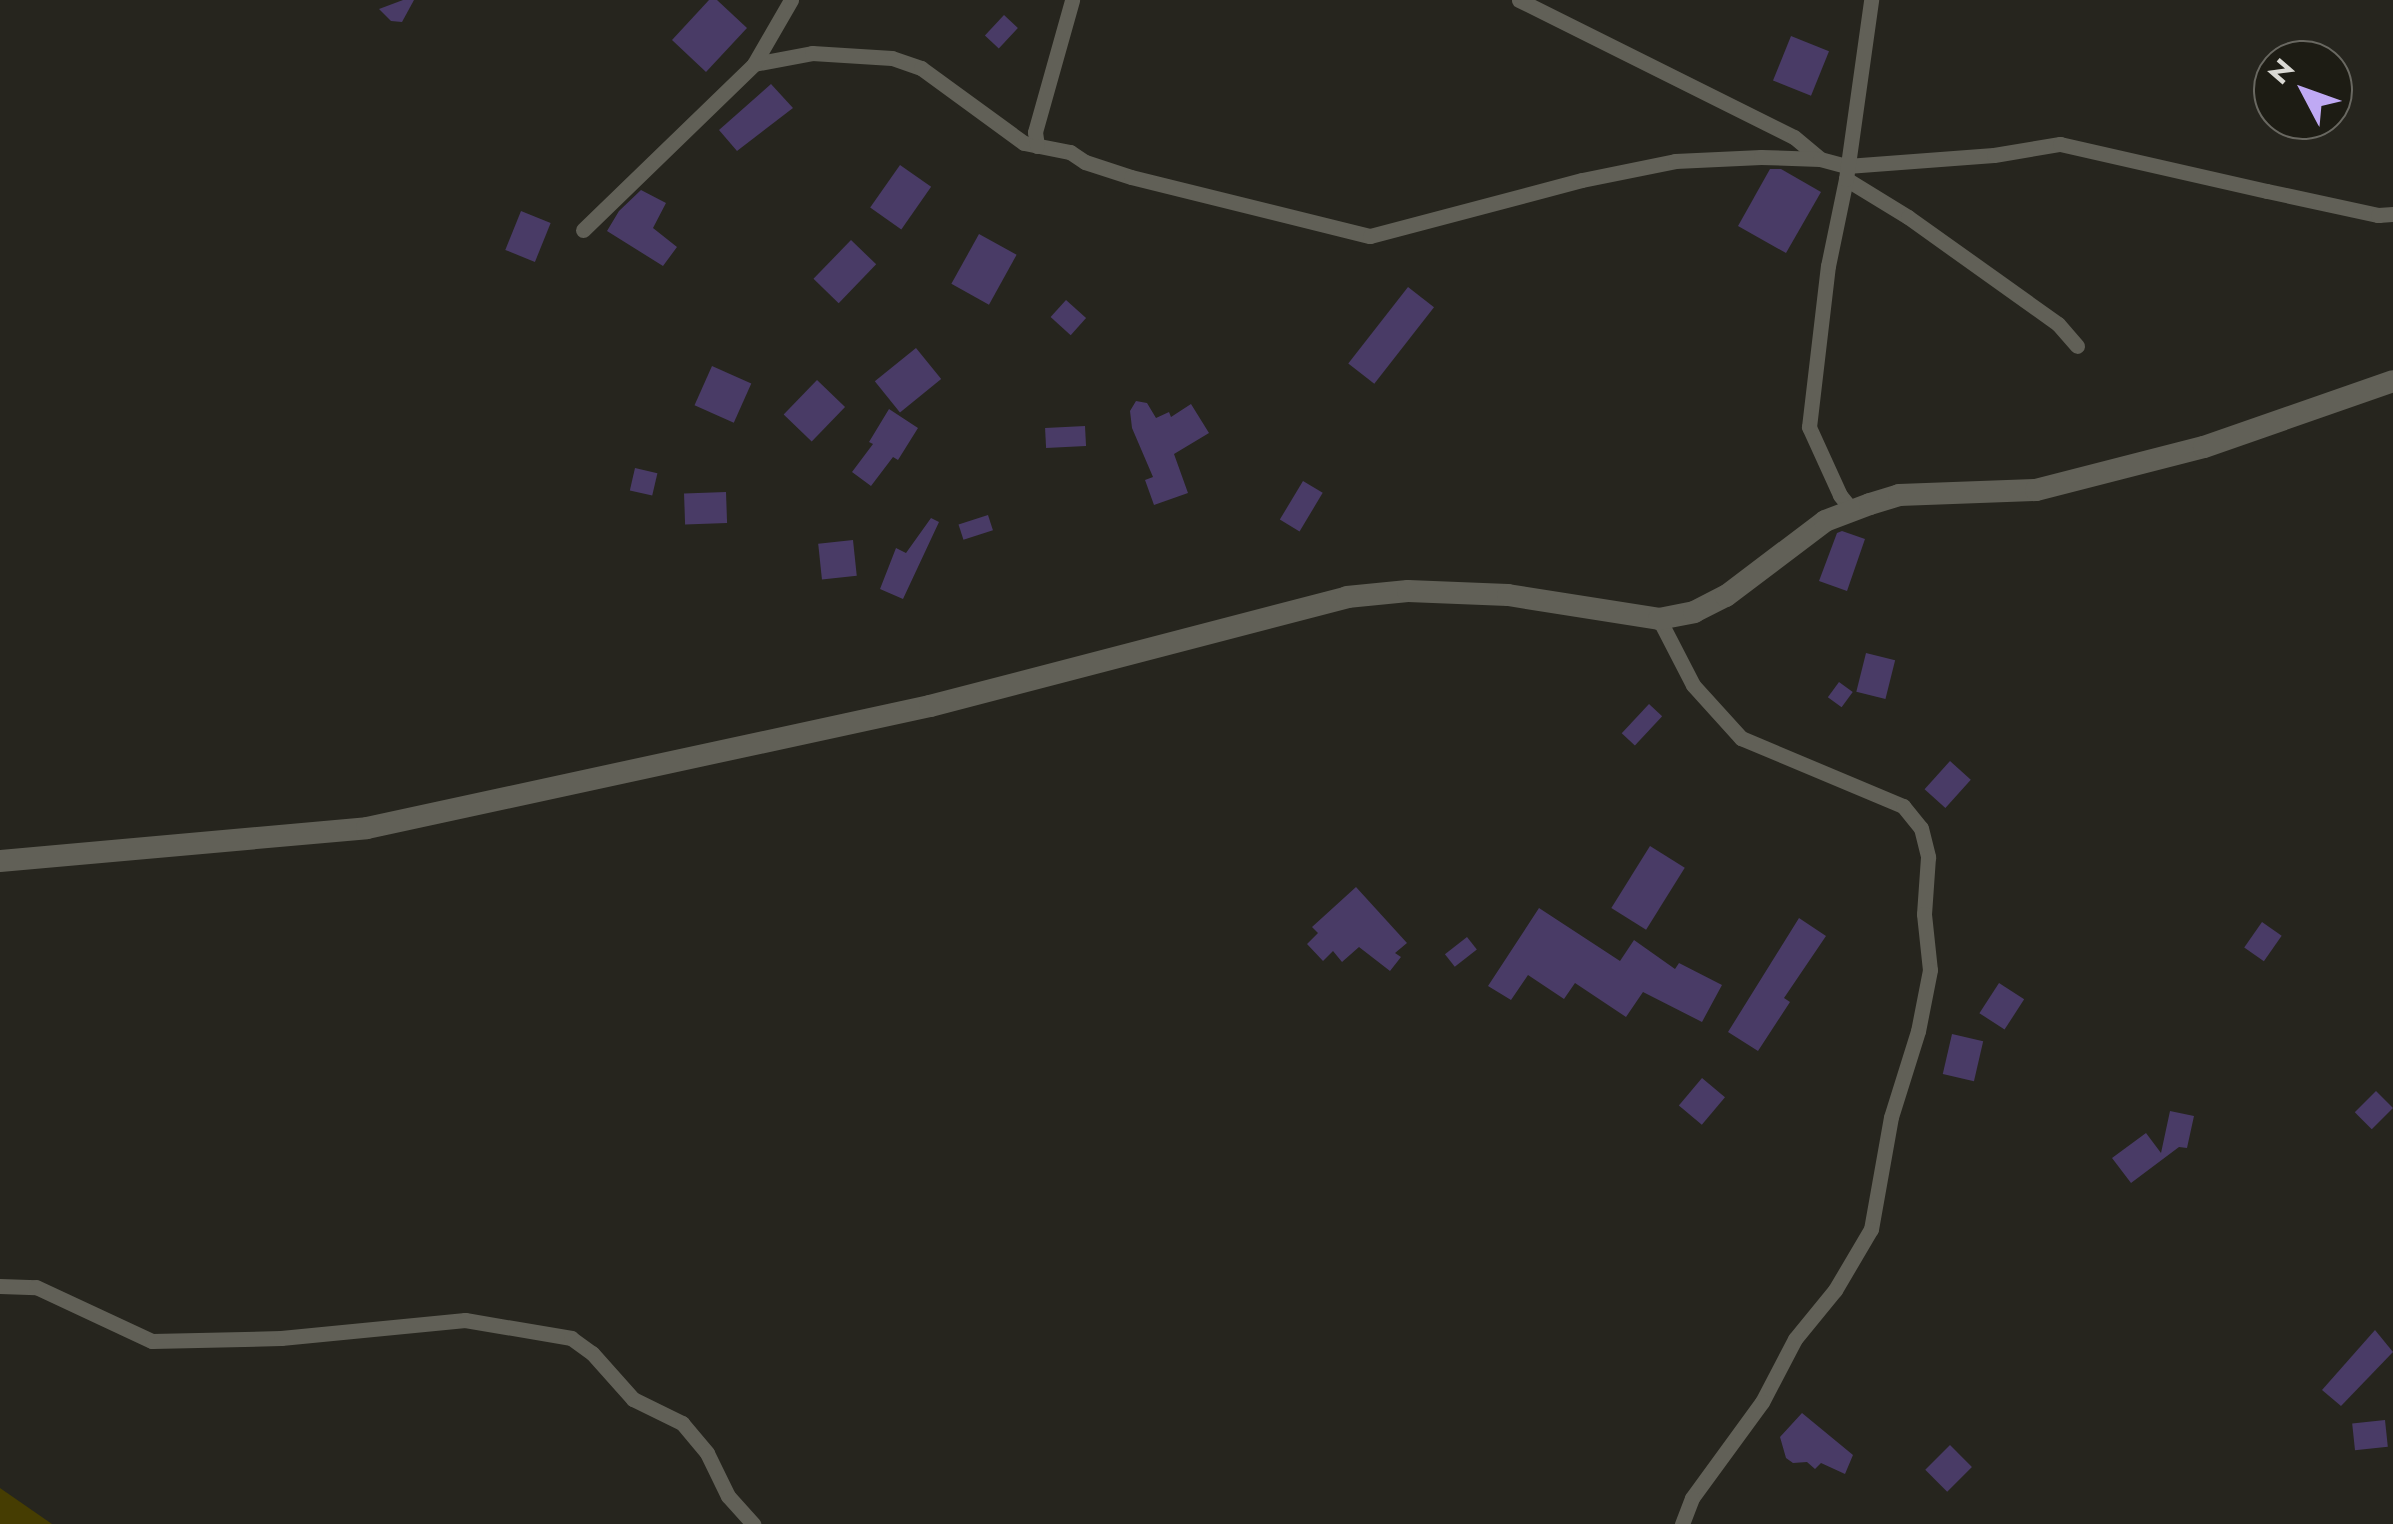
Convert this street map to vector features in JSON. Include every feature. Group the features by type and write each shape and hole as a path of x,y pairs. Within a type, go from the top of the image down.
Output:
{"street":[{"path":"583,230 754,64 790,0"},
{"path":"1037,146 1035,132 1043,97 1072,0"},
{"path":"1519,0 1794,137 1820,160 1846,173 2058,324 2077,346"},
{"path":"1852,510 1840,494 1808,427 1828,266 1846,173 1870,0"},
{"path":"754,64 812,53 892,58 921,68 1012,138 1070,152 1085,162 1148,181 1370,236 1544,189 1675,161 1820,160"},
{"path":"1846,173 2060,144 2378,215 2393,214"},
{"path":"0,861 367,828 930,706 1346,597 1408,591 1508,595 1659,619 1694,612 1726,596 1824,521 1852,510 1899,495 2036,490 2204,447 2393,381"},
{"path":"1659,619 1693,686 1741,738 1903,806 1921,828 1928,857 1924,914 1930,970 1918,1031 1890,1117 1871,1229 1834,1290 1794,1339 1762,1402 1692,1498 1682,1524"},
{"path":"0,1286 36,1287 152,1341 280,1338 465,1320 571,1338 592,1353 633,1399 682,1422 707,1454 728,1496 753,1524"}],"shaded area":[{"path":"0,1488 52,1524 0,1524"}],"building":[{"path":"414,0 402,22 391,21 379,9"},
{"path":"709,0 717,0 747,28 706,72 672,40"},
{"path":"1004,15 1018,28 999,48 985,35"},
{"path":"1791,36 1829,51 1811,96 1773,81"},
{"path":"771,84 793,108 737,151 719,130"},
{"path":"900,165 931,187 901,229 870,208"},
{"path":"1770,169 1781,169 1821,192 1786,253 1738,226"},
{"path":"641,190 666,203 653,228 677,247 663,266 607,231 619,211"},
{"path":"521,211 551,223 535,262 505,250"},
{"path":"979,234 1017,255 989,305 951,284"},
{"path":"851,240 876,264 839,303 813,279"},
{"path":"1408,287 1434,307 1374,384 1348,363"},
{"path":"1066,300 1086,318 1071,335 1051,317"},
{"path":"916,348 941,379 900,412 875,381"},
{"path":"712,366 751,383 734,423 695,405"},
{"path":"817,380 845,407 812,442 784,415"},
{"path":"1136,401 1147,403 1156,418 1169,412 1171,417 1191,404 1209,433 1174,454 1188,493 1154,505 1145,480 1153,477 1132,428 1130,411"},
{"path":"889,409 918,428 898,460 893,457 871,486 852,472 873,444 869,442"},
{"path":"1085,426 1086,446 1046,448 1045,428"},
{"path":"635,468 657,473 652,496 630,490"},
{"path":"1303,481 1323,493 1300,531 1280,520"},
{"path":"726,492 727,523 685,524 684,493"},
{"path":"988,515 993,530 963,540 959,525"},
{"path":"931,518 939,522 903,599 880,589 896,548 906,553"},
{"path":"1842,531 1865,539 1847,591 1819,581 1837,533"},
{"path":"853,540 857,576 822,579 818,544"},
{"path":"1866,653 1895,660 1885,699 1856,692"},
{"path":"1839,682 1853,692 1842,707 1828,697"},
{"path":"1649,704 1662,716 1635,746 1622,733"},
{"path":"1950,761 1971,780 1945,808 1925,789"},
{"path":"1650,846 1685,868 1646,930 1611,908"},
{"path":"1356,887 1407,943 1395,953 1401,957 1390,971 1359,947 1342,962 1333,951 1323,961 1307,944 1318,933 1312,927"},
{"path":"1539,908 1620,961 1634,940 1675,969 1679,963 1722,985 1702,1022 1643,992 1626,1017 1575,983 1564,999 1528,975 1511,1000 1488,986"},
{"path":"1799,918 1826,936 1784,998 1790,1002 1758,1051 1728,1032"},
{"path":"2262,922 2282,936 2264,961 2244,947"},
{"path":"1467,937 1477,950 1455,967 1445,954"},
{"path":"1999,983 2024,999 2005,1030 1979,1013"},
{"path":"1952,1034 1983,1041 1974,1081 1943,1074"},
{"path":"1702,1078 1725,1097 1702,1125 1679,1106"},
{"path":"2376,1091 2393,1108 2372,1129 2355,1112"},
{"path":"2170,1111 2194,1116 2187,1148 2179,1147 2131,1183 2112,1158 2146,1133 2161,1153"},
{"path":"2375,1330 2393,1352 2341,1406 2322,1390"},
{"path":"1802,1413 1853,1455 1845,1474 1821,1463 1815,1469 1807,1462 1793,1463 1786,1458 1780,1437"},
{"path":"2385,1420 2388,1447 2355,1450 2352,1423"},
{"path":"1950,1445 1972,1467 1947,1492 1925,1470"}]}
